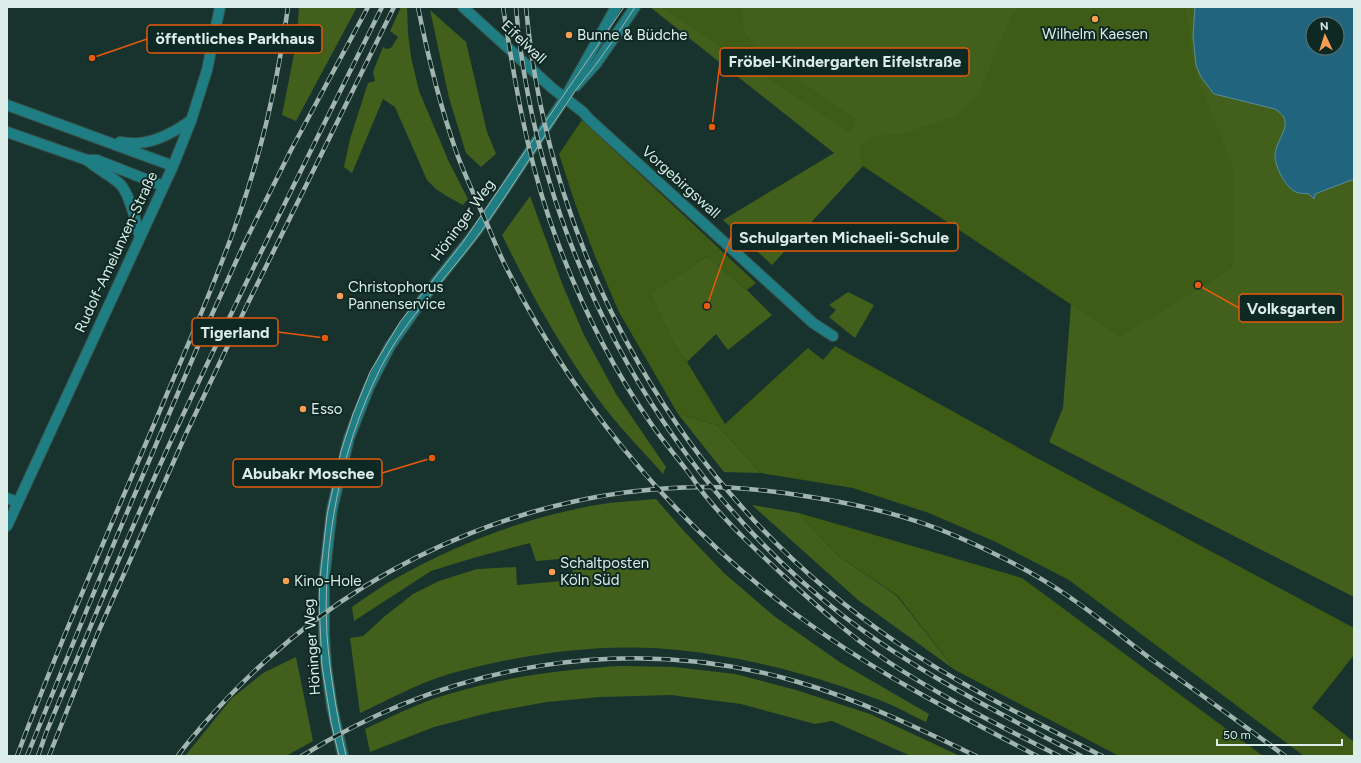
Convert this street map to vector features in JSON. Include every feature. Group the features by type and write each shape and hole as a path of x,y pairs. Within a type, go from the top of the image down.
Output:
{"street":[{"name":"Rudolf-Amelunxen-Straße","path":"7,526 173,166 207,70 220,7"},
{"name":"Eifelwall","path":"463,7 565,98"},
{"path":"565,98 616,7"},
{"path":"565,98 596,64 635,7"},
{"name":"Vorgebirgswall","path":"565,98 583,112 813,323 832,336"},
{"name":"Höninger Weg","path":"343,756 332,707 326,665 324,635 324,579 332,509 349,438 369,387 390,346 425,296 478,228 565,98"},
{"path":"7,105 173,166"},
{"path":"104,140 127,144 147,142 175,132 190,121"},
{"path":"7,132 87,160 97,160 164,186"},
{"path":"87,160 94,167 121,185 132,208 140,237"},
{"path":"7,498 17,502"}],"green space":[{"path":"299,7 357,7 296,121 282,115 297,39"},
{"path":"401,7 407,7 411,57 419,91 449,162 468,199 463,205 436,189 427,180 395,107 383,99 352,173 344,167 350,139 368,83 375,81 373,72 383,47 386,49 391,48 398,37 390,31"},
{"path":"650,7 1354,7 1354,597 1049,442 1063,408 1071,304 863,166 772,265 723,220 834,153"},
{"path":"661,7 742,7 744,31 758,51 856,119 850,134"},
{"path":"1024,7 1186,7 1194,67 1234,171 1233,268 1120,337 862,165 859,146 873,136 901,134 956,116 978,95 1013,12"},
{"path":"430,10 466,42 487,132 496,154 481,167 466,153 449,98"},
{"path":"582,120 756,283 747,290 707,256 651,293 677,349 687,362 725,424 808,348 823,360 835,346 1035,457 1354,628 1354,655 1312,708 1354,742 1354,756 1304,756 1069,580 996,542 929,513 853,488 761,473 717,425 678,414 619,312 576,206 559,154"},
{"path":"530,196 563,286 584,335 616,394 666,467 663,474 611,416 582,377 545,317 502,235"},
{"path":"707,256 747,290 772,315 728,350 716,334 687,362 677,349 646,296"},
{"path":"848,292 874,305 855,338 829,317 836,310 829,305"},
{"path":"678,414 717,425 761,473 724,472"},
{"path":"656,499 724,573 774,616 841,663 929,714 926,722 881,700 802,674 728,657 678,650 650,648 592,649 562,652 476,667 426,682 360,713 350,638 363,636 413,594 439,581 477,569 516,567 517,585 573,580 572,558 536,561 530,543 431,571 354,621 352,607 388,583 422,564 468,543 516,525 565,511 590,506"},
{"path":"752,505 799,513 836,554 897,596 955,670 858,600"},
{"path":"799,513 1022,578 1263,756 1119,756 955,670 898,596 836,554"},
{"path":"296,657 313,741 286,756 185,756 232,698 263,673"},
{"path":"621,666 674,667 735,674 796,690 870,714 960,756 911,756 832,721 815,724 741,704 671,695 600,697 547,702 492,712 434,727 370,752 365,729 438,697 513,678 578,669"}],"water":[{"path":"1195,7 1354,7 1354,179 1315,194 1314,199 1309,194 1298,193 1292,190 1282,177 1275,161 1276,149 1285,125 1285,120 1282,114 1275,109 1214,94 1201,77 1196,65 1193,36"}],"tram line":[{"path":"339,756 331,722 322,666 319,603 320,578 327,515 341,451 353,414 370,372 400,322 463,242 624,7"},
{"path":"346,756 334,696 330,666 326,601 331,533 337,499 344,465 366,400 380,369 402,333 480,233 572,95 602,56 635,7"}],"railway":[{"path":"17,756 68,627 199,319 228,246 246,195 268,116 288,7"},
{"path":"27,756 117,536 204,332 244,244 291,150 368,7"},
{"path":"38,756 46,733 110,580 176,430 303,165 382,7"},
{"path":"49,756 97,635 185,436 248,303 394,7"},
{"path":"418,7 435,81 457,154 505,265 537,324 570,376 605,425 644,473 686,518 730,560 776,599 825,635 903,684 1037,756"},
{"path":"503,7 516,87 527,140 549,218 569,272 593,325 621,376 652,425 705,496 735,529 784,576 847,631 887,661 928,687 1059,756"},
{"path":"516,7 528,94 549,180 579,264 617,345 663,421 716,492 776,557 842,615 870,636 958,691 1081,756"},
{"path":"526,7 540,101 564,193 597,282 640,366 692,445 752,518 820,584 896,642 971,688 1102,756"},
{"path":"178,756 218,708 269,658 315,620 364,587 416,558 471,533 527,514 585,499 644,490 704,487 771,491 830,500 868,508 922,523 986,549 1039,578 1076,602 1151,659 1285,756"},
{"path":"302,756 359,724 419,698 480,679 542,665 606,659 670,659 734,667 798,682 866,706 911,725 976,756"}],"place":[{"name":"Wilhelm Kaesen","path":"1095,19"},
{"name":"Bunne & Büdche","path":"569,35"},
{"name":"öffentliches Parkhaus","path":"92,58"},
{"name":"Fröbel-Kindergarten Eifelstraße","path":"712,127"},
{"name":"Volksgarten","path":"1198,285"},
{"name":"Christophorus Pannenservice","path":"340,296"},
{"name":"Schulgarten Michaeli-Schule","path":"707,306"},
{"name":"Tigerland","path":"325,338"},
{"name":"Esso","path":"303,409"},
{"name":"Abubakr Moschee","path":"432,458"},
{"name":"Schaltposten Köln Süd","path":"552,572"},
{"name":"Kino-Hole","path":"286,581"}]}
